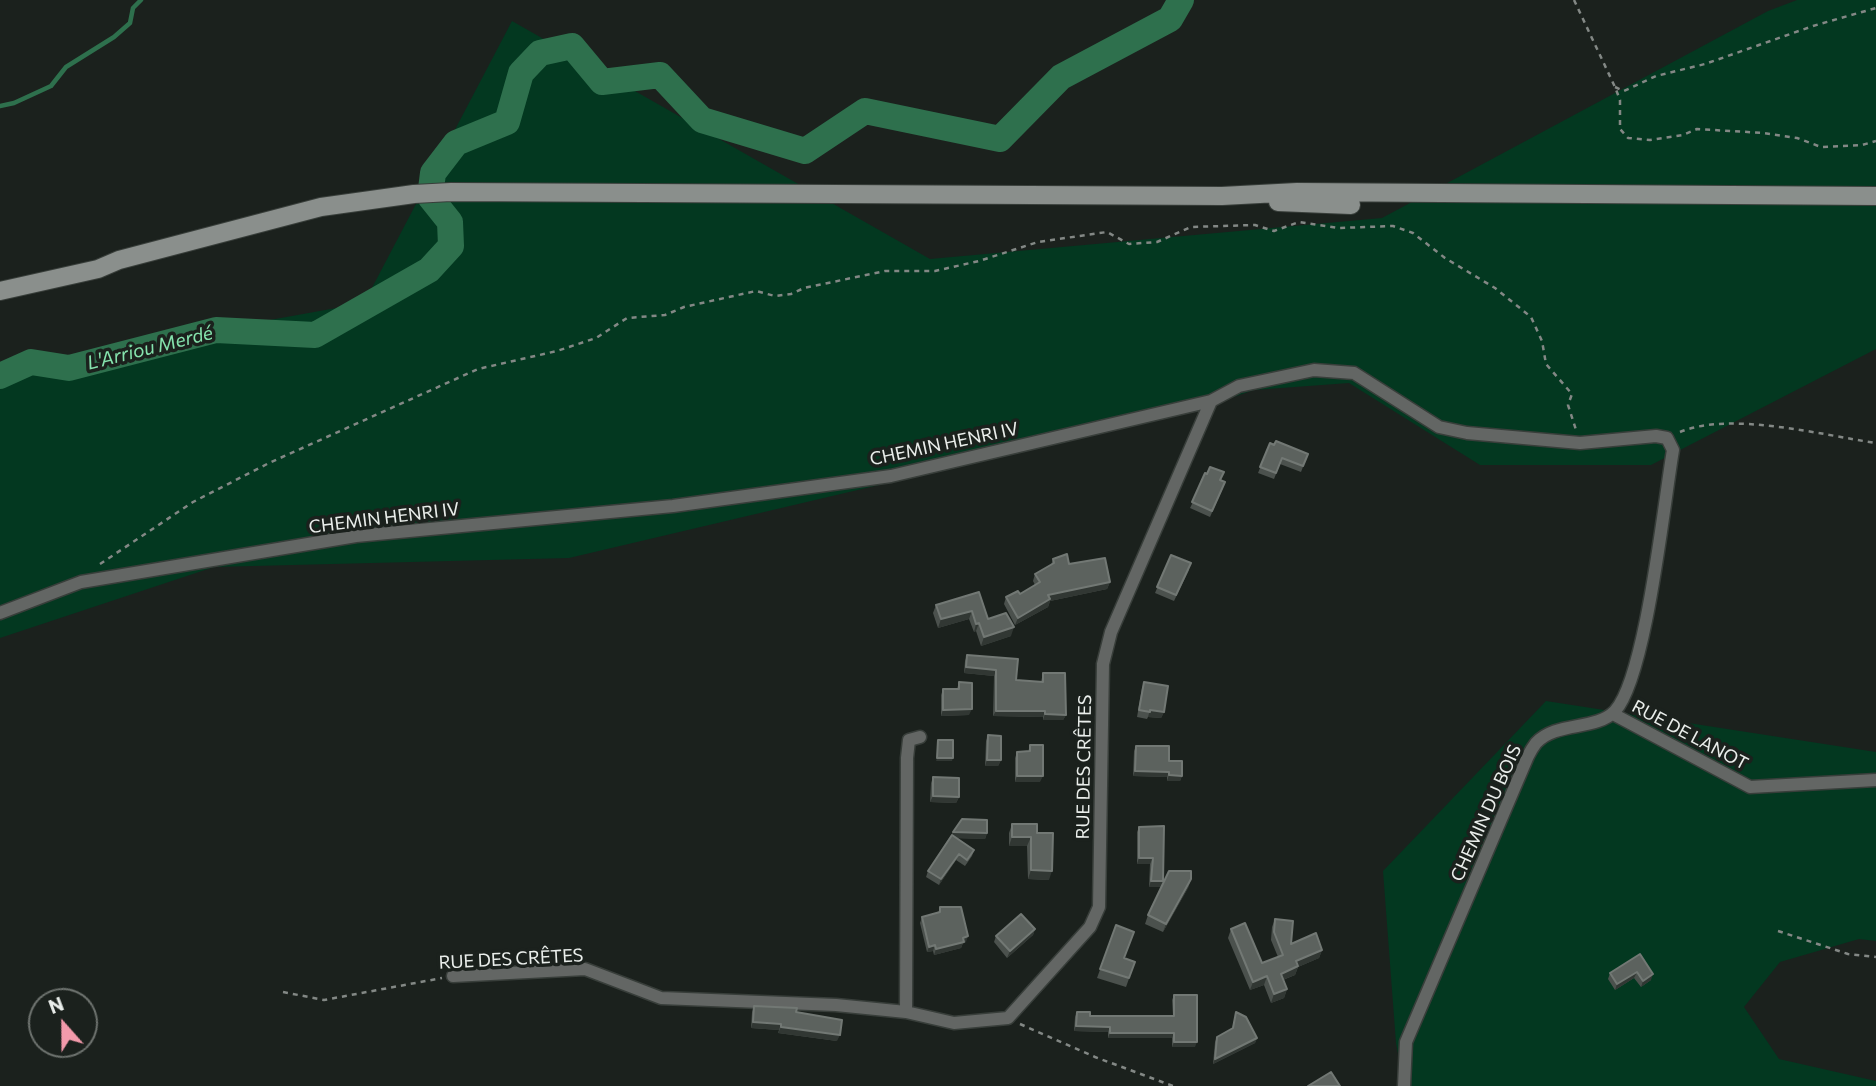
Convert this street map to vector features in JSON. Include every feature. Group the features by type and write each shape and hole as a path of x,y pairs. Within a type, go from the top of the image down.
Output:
{"main road":[{"path":"2,281 98,269 119,260 321,207 414,194 451,192 1222,196 1297,192 1876,196"},
{"path":"1222,196 1300,204 1876,208"}],"street":[{"name":"CHEMIN HENRI IV","path":"0,613 87,581 356,536 673,506 891,475 1211,401 1239,386 1314,370 1354,373 1439,427 1467,433 1580,443 1656,436 1667,438"},
{"name":"RUE DES CRÊTES","path":"453,976 585,969 661,998 836,1005 906,1012 954,1023 1008,1018 1090,927 1099,907 1103,664 1111,632 1211,401"},
{"path":"1613,714 1623,701 1635,671 1649,602 1673,450 1667,438"},
{"name":"RUE DE LANOT","path":"1613,714 1750,787 1876,780"},
{"name":"CHEMIN DU BOIS","path":"1404,1086 1406,1042 1528,757 1537,742 1553,732 1613,714"},
{"path":"906,1012 907,758 909,740 920,737"}],"path":[{"path":"1574,0 1615,87 1620,100 1620,130 1628,138 1650,140 1683,135 1697,129 1764,133 1797,138 1821,147 1862,145 1876,141"},
{"path":"1615,87 1624,90 1656,76 1705,64 1813,26 1876,8"},
{"path":"87,581 100,564 193,502 269,463 478,369 570,347 596,338 627,318 665,315 684,307 756,290 775,296 885,271 934,271 979,261 1038,242 1107,232 1129,244 1157,242 1191,227 1255,225 1273,231 1299,222 1338,228 1393,226 1413,233 1445,258 1495,288 1531,317 1542,341 1546,364 1572,394 1568,405 1580,443"},
{"path":"1667,438 1691,427 1741,423 1876,443"},
{"path":"1778,930 1848,954 1876,957"},
{"name":"RUE DES CRÊTES","path":"283,992 324,1000 453,976"},
{"path":"1008,1018 1095,1057 1173,1086"}],"green space":[{"path":"1797,0 1876,0 1876,349 1651,465 1480,465 1349,383 1254,390 1193,411 569,558 214,567 0,638 0,378 98,351 364,303 512,21 930,259 1382,218 1768,11"},
{"path":"1546,701 1876,752 1876,941 1859,939 1780,962 1744,1007 1779,1059 1876,1081 1876,1086 1404,1086 1396,1043 1383,871"}],"building":[{"path":"1276,441 1308,454 1303,466 1282,458 1276,473 1260,467 1270,443 1274,445"},
{"path":"1210,467 1224,472 1220,480 1225,482 1212,511 1192,502"},
{"path":"1067,554 1069,564 1105,558 1110,582 1048,595 1050,599 1018,618 1006,597 1018,591 1020,594 1040,582 1035,574 1054,563 1053,559"},
{"path":"1171,555 1191,563 1176,595 1157,587"},
{"path":"979,592 988,619 1006,613 1014,627 984,637 972,611 941,619 936,605"},
{"path":"967,655 1018,659 1016,680 1043,682 1043,673 1065,673 1066,715 1045,714 1045,711 996,711 996,670 966,667"},
{"path":"959,682 972,683 972,709 943,710 943,689 959,689"},
{"path":"1144,682 1168,686 1164,712 1139,710"},
{"path":"988,735 1001,736 1001,760 987,760"},
{"path":"938,740 953,740 953,758 937,758"},
{"path":"1030,745 1043,745 1043,776 1017,776 1017,752 1030,751"},
{"path":"1136,746 1169,746 1169,761 1182,761 1182,776 1169,775 1169,772 1135,771"},
{"path":"933,777 959,778 959,797 933,796"},
{"path":"962,819 987,820 987,833 953,832"},
{"path":"1012,824 1037,824 1037,833 1053,833 1052,871 1031,870 1031,837 1012,837"},
{"path":"1164,826 1163,881 1151,881 1153,858 1139,858 1139,827"},
{"path":"952,835 974,850 967,860 959,854 941,879 928,871"},
{"path":"1169,871 1191,871 1191,879 1166,924 1148,915"},
{"path":"940,907 961,907 968,936 963,938 964,942 936,949 935,945 929,947 922,917 940,912"},
{"path":"1021,914 1035,929 1010,951 996,936"},
{"path":"1275,919 1293,921 1291,944 1316,933 1322,950 1296,961 1298,966 1281,974 1287,989 1274,994 1267,976 1253,982 1231,929 1245,923 1262,963 1283,955 1274,932"},
{"path":"1116,925 1134,932 1124,958 1135,962 1129,978 1100,969"},
{"path":"1640,954 1653,974 1643,981 1637,972 1617,984 1610,973"},
{"path":"1174,995 1197,995 1197,1042 1174,1042 1174,1033 1110,1033 1110,1027 1076,1026 1077,1012 1090,1012 1090,1016 1174,1016"},
{"path":"754,1006 797,1008 796,1012 842,1020 840,1035 781,1027 781,1024 753,1022"},
{"path":"1236,1012 1246,1017 1257,1038 1215,1059 1217,1037 1233,1028"},
{"path":"1331,1072 1340,1086 1308,1086"}],"waterway":[{"path":"0,106 14,103 51,86 66,67 114,37 130,23 133,8 141,0"},
{"name":"L'Arriou Merdé","path":"0,376 31,362 69,368 216,330 315,335 429,270 451,246 450,222 430,197 433,173 456,143 507,122 521,73 540,53 572,46 602,82 660,75 702,120 805,151 865,111 1000,139 1061,77 1170,19 1181,0"}]}
